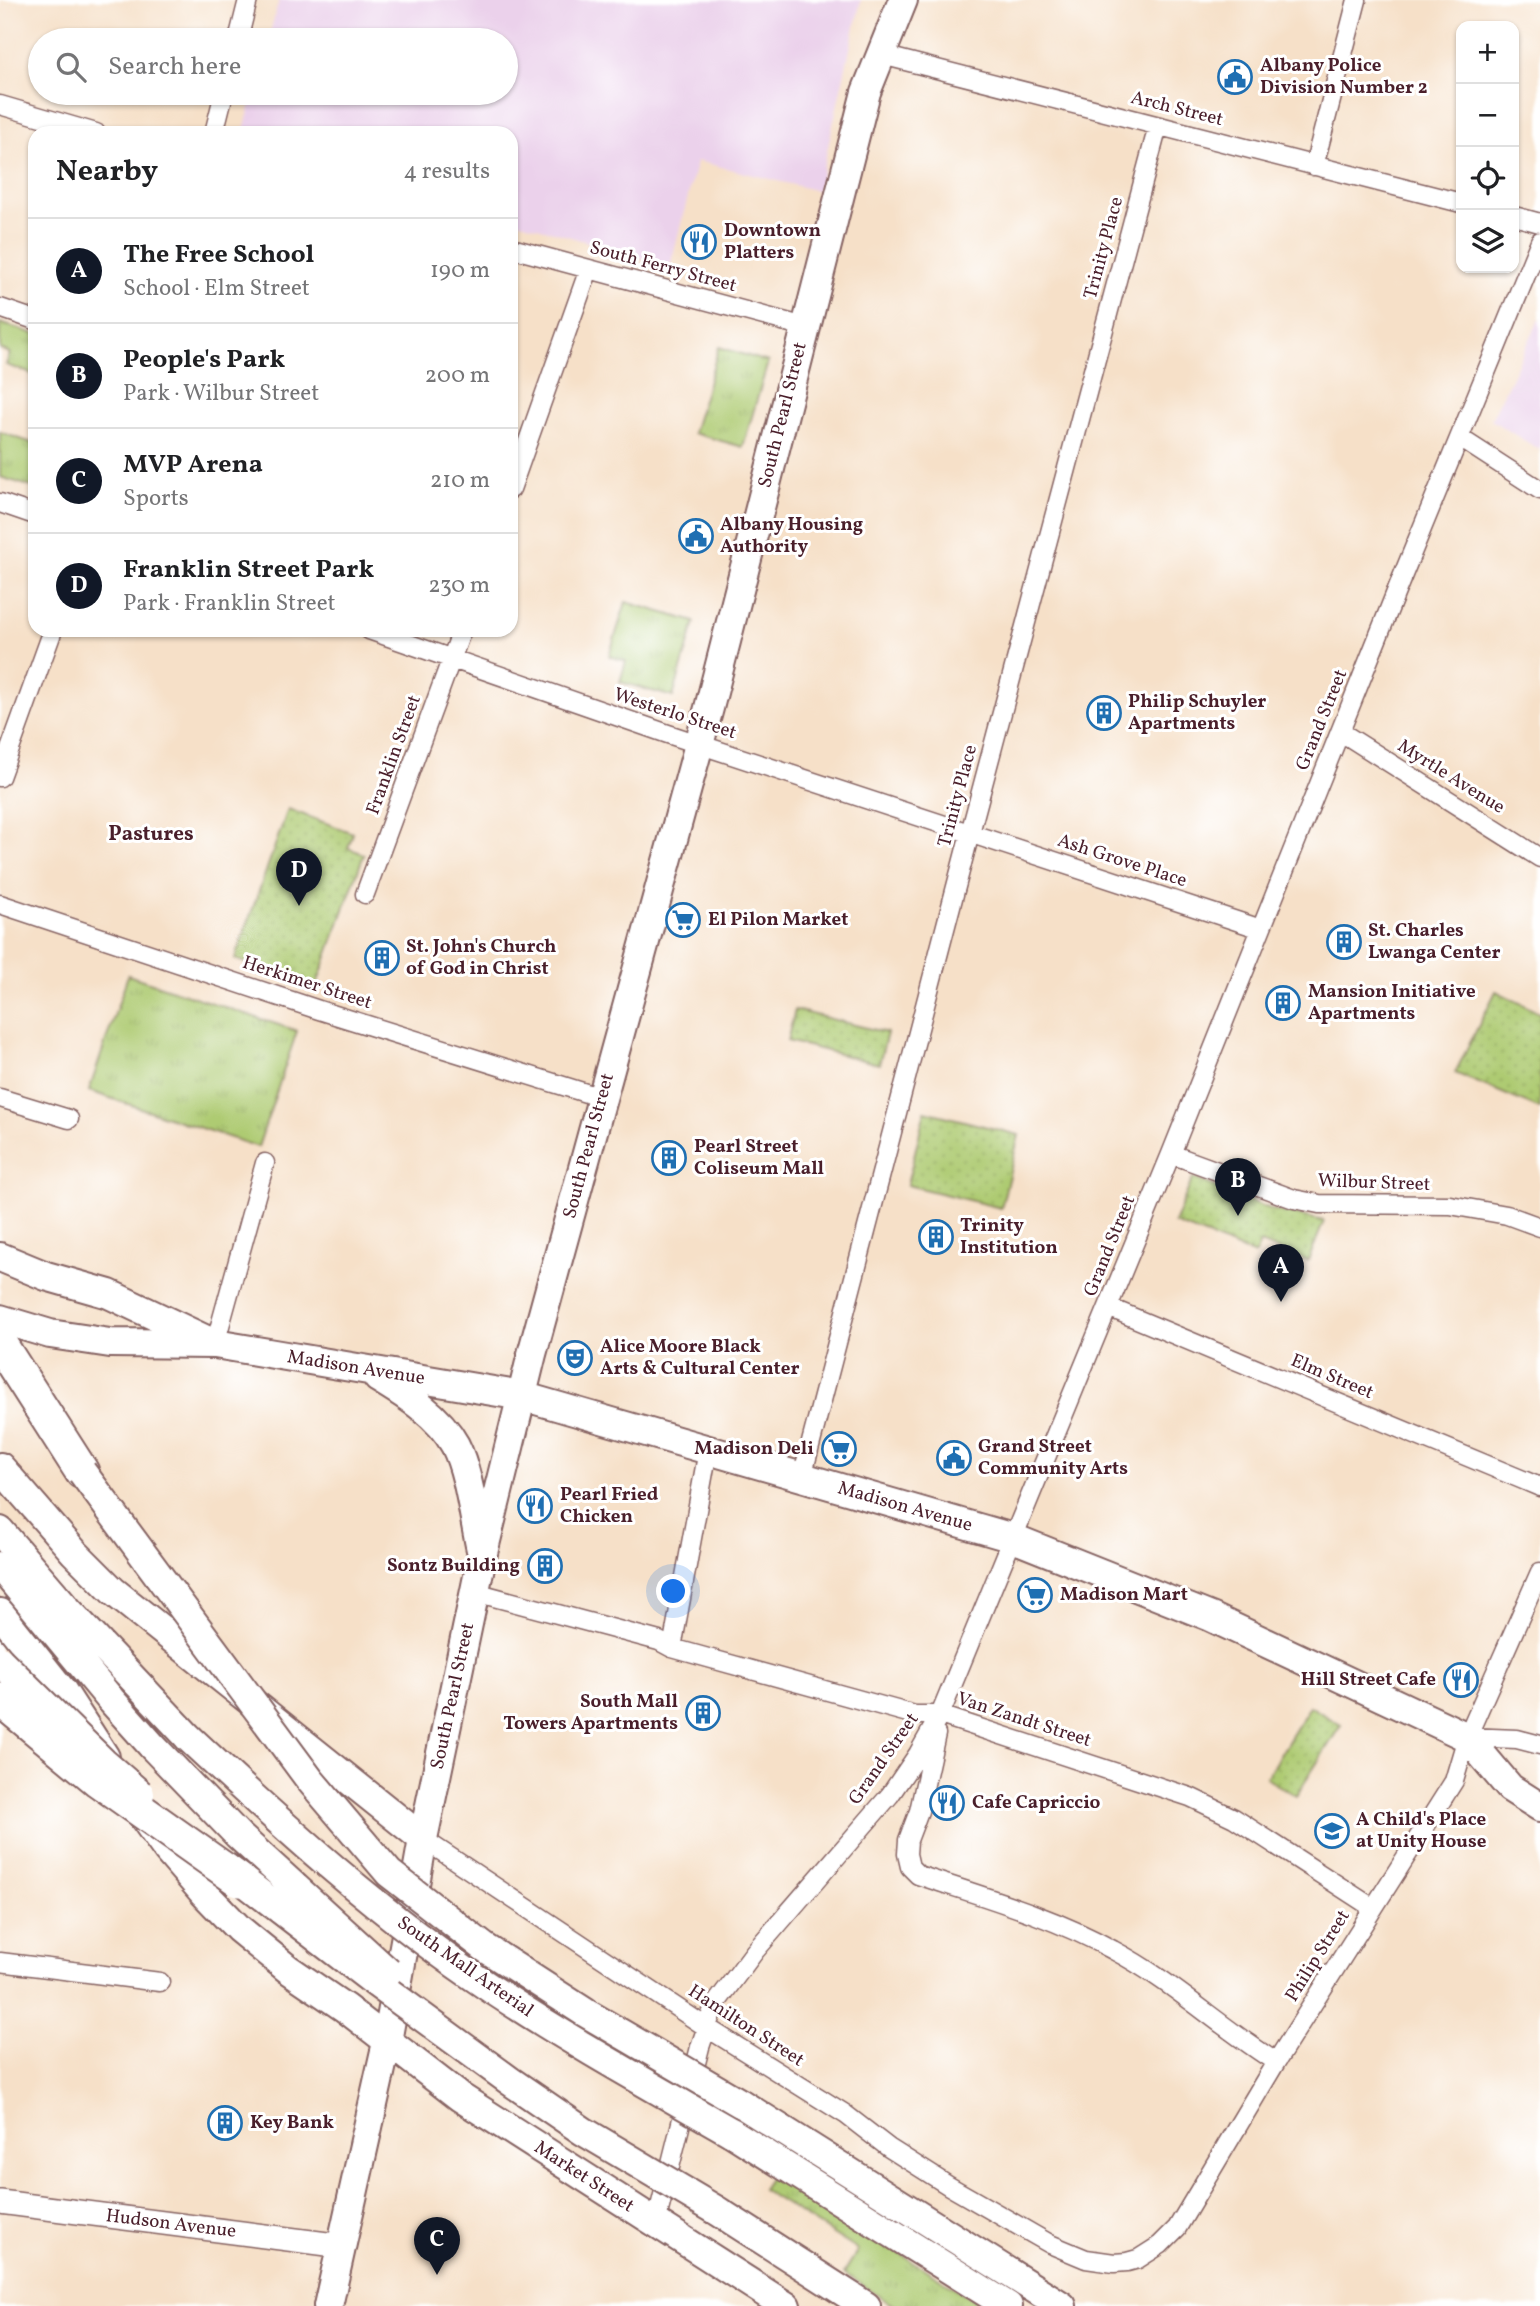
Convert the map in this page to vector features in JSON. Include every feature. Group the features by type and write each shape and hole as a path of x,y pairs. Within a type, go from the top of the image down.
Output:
{"highway":[{"path":"0,1344 82,1472"},
{"path":"0,1699 98,1780 239,1880"}],"main road":[{"name":"South Pearl Street","path":"328,2306 387,2042 423,1839 482,1557 522,1396 699,744 866,92 903,0"},
{"name":"Madison Avenue","path":"0,1256 46,1276 109,1294 215,1344"},
{"name":"Madison Avenue","path":"0,1319 50,1334 110,1343 215,1344 522,1396 1013,1538 1211,1617 1467,1737 1510,1788 1540,1807"},
{"path":"0,1366 82,1472 310,1780 389,1873 484,1947 586,2012 740,2103 1062,2306"},
{"path":"363,1370 414,1400 447,1433 462,1464 482,1557"},
{"path":"0,1467 74,1552 113,1591 423,1839"},
{"name":"South Mall Arterial","path":"0,1531 68,1610 189,1738 308,1847 370,1899 491,1989 552,2028 731,2132 1008,2306"},
{"path":"0,1566 111,1700 202,1800 399,1982 456,2028 716,2210"},
{"name":"Market Street","path":"0,1613 63,1692 124,1789 167,1850 239,1929 288,1969 345,2008 460,2097 786,2306"},
{"path":"0,1661 103,1762 239,1880 444,2034 583,2131 716,2210 866,2306"}],"street":[{"path":"241,28 248,0"},
{"path":"1314,166 1356,0"},
{"name":"Arch Street","path":"882,55 1456,202"},
{"path":"0,105 72,126"},
{"path":"216,126 221,105"},
{"name":"Trinity Place","path":"802,1477 1158,126"},
{"path":"1519,217 1540,223"},
{"name":"Grand Street","path":"656,2223 706,2027 714,2006 755,1951 890,1795 940,1715 1171,1154 1540,241"},
{"name":"South Ferry Street","path":"518,250 805,327"},
{"path":"518,469 589,269"},
{"path":"0,308 28,318"},
{"path":"1460,438 1540,490"},
{"path":"0,503 28,513"},
{"path":"0,777 50,637"},
{"name":"Westerlo Street","path":"388,637 699,744 970,833"},
{"name":"Franklin Street","path":"365,894 459,637"},
{"name":"Myrtle Avenue","path":"1341,732 1540,858"},
{"name":"Ash Grove Place","path":"970,833 1261,929"},
{"name":"Herkimer Street","path":"0,904 319,1010 602,1098"},
{"path":"0,1098 69,1119"},
{"name":"Wilbur Street","path":"1171,1154 1307,1202 1348,1205 1450,1205 1507,1215 1540,1227"},
{"path":"215,1344 265,1163"},
{"name":"Elm Street","path":"1108,1307 1540,1487"},
{"path":"672,1648 708,1450"},
{"name":"Philip Street","path":"1050,2244 1086,2259 1114,2263 1138,2259 1160,2245 1177,2228 1276,2062 1454,1781 1467,1737 1540,1572"},
{"name":"Van Zandt Street","path":"475,1592 659,1641 672,1648 915,1715 940,1715 1190,1797 1242,1823 1373,1908"},
{"path":"940,1715 919,1811 908,1840 906,1854 910,1867 918,1875 1040,1916 1116,1951 1276,2062"},
{"path":"1467,1737 1517,1738 1540,1745"},
{"name":"Hamilton Street","path":"423,1839 706,2027 845,2114 889,2148 1050,2244"},
{"path":"0,1962 160,1982"},
{"name":"Hudson Avenue","path":"0,2202 342,2245"}],"shaded area":[{"path":"279,0 861,0 818,191 697,161 670,267 518,221 518,126 245,126 251,105 518,105 518,28 271,28"},
{"path":"1540,318 1540,450 1491,420"}],"green space":[{"path":"0,323 28,332 28,373 6,365 10,353 0,349"},
{"path":"719,347 768,362 743,447 693,433"},
{"path":"0,432 28,442 28,486 0,477"},
{"path":"626,602 695,622 673,697 620,682 626,661 609,656"},
{"path":"288,809 353,833 348,848 364,854 316,987 235,959"},
{"path":"128,975 297,1031 258,1147 89,1091"},
{"path":"1496,991 1540,1013 1540,1109 1455,1073"},
{"path":"795,1010 887,1033 879,1064 787,1041"},
{"path":"925,1111 1019,1135 1001,1208 907,1185"},
{"path":"1193,1178 1273,1210 1324,1221 1308,1261 1260,1243 1255,1255 1174,1223"},
{"path":"1310,1706 1341,1725 1296,1796 1266,1778"},
{"path":"772,2174 984,2306 894,2306 844,2273 858,2250 762,2189"}],"place":[{"name":"Albany Police Division Number 2","path":"1235,77"},
{"name":"Downtown Platters","path":"699,242"},
{"name":"Albany Housing Authority","path":"696,536"},
{"name":"Philip Schuyler Apartments","path":"1104,713"},
{"name":"Franklin Street Park","path":"299,906"},
{"name":"El Pilon Market","path":"683,920"},
{"name":"St. Charles Lwanga Center","path":"1344,942"},
{"name":"St. John's Church of God in Christ","path":"382,958"},
{"name":"Mansion Initiative Apartments","path":"1283,1003"},
{"name":"Pearl Street Coliseum Mall","path":"669,1158"},
{"name":"People's Park","path":"1238,1216"},
{"name":"Trinity Institution","path":"936,1237"},
{"name":"The Free School","path":"1281,1302"},
{"name":"Alice Moore Black Arts & Cultural Center","path":"575,1358"},
{"name":"Madison Deli","path":"839,1449"},
{"name":"Grand Street Community Arts","path":"954,1458"},
{"name":"Pearl Fried Chicken","path":"535,1506"},
{"name":"Sontz Building","path":"545,1566"},
{"name":"Madison Mart","path":"1035,1595"},
{"name":"Hill Street Cafe","path":"1461,1680"},
{"name":"South Mall Towers Apartments","path":"703,1713"},
{"name":"Cafe Capriccio","path":"947,1803"},
{"name":"A Child's Place at Unity House","path":"1332,1831"},
{"name":"Key Bank","path":"225,2123"},
{"name":"MVP Arena","path":"437,2275"}],"district":[{"name":"Pastures","path":"151,834"}]}
